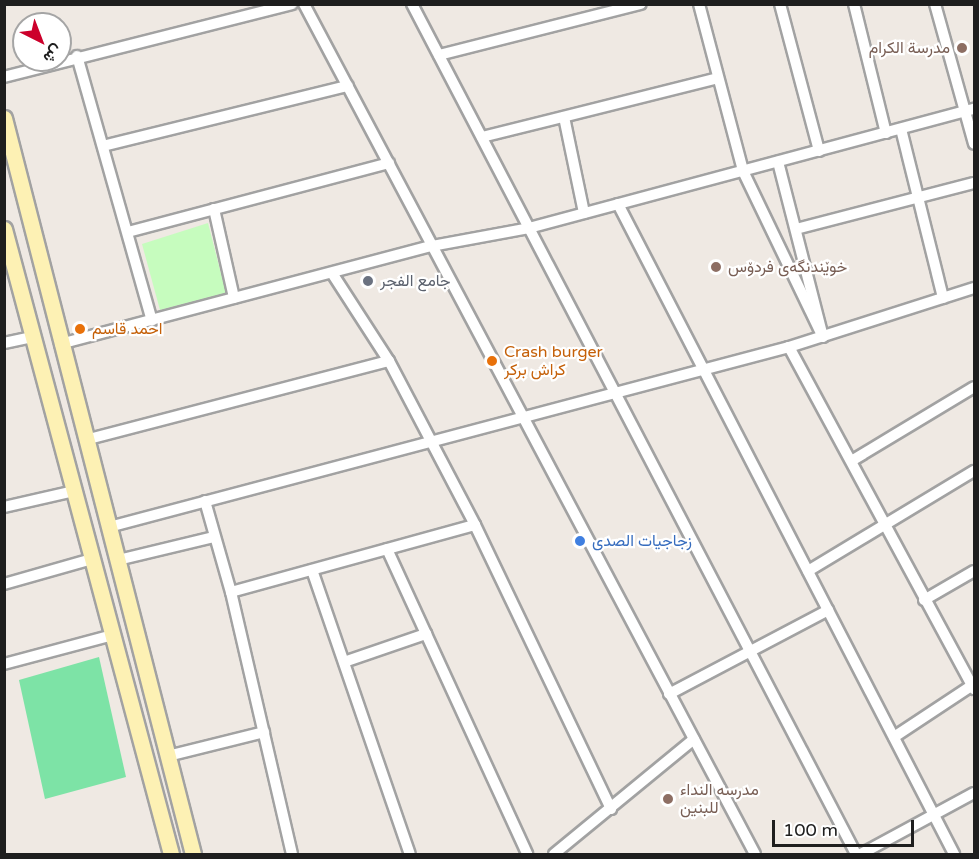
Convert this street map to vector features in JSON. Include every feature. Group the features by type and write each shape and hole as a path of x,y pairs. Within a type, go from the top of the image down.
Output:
{"street":[{"path":"4,77 77,56 292,4"},
{"path":"304,4 755,855"},
{"path":"412,4 856,855"},
{"path":"439,55 641,4"},
{"path":"699,4 743,171 823,337"},
{"path":"780,4 819,151"},
{"path":"854,4 886,133"},
{"path":"935,4 963,112 975,144"},
{"path":"77,56 152,321"},
{"path":"482,137 718,78"},
{"path":"103,146 348,86"},
{"path":"60,344 432,246 529,228 975,109"},
{"path":"564,117 584,213"},
{"path":"4,118 60,344 126,589 193,855"},
{"path":"901,129 916,198 943,298"},
{"path":"778,162 823,337"},
{"path":"128,232 389,163"},
{"path":"796,229 975,183"},
{"path":"618,204 954,855"},
{"path":"214,209 234,298"},
{"path":"4,229 171,855"},
{"path":"332,273 389,361 475,525 611,809"},
{"path":"109,527 789,347 975,288"},
{"path":"4,343 33,337"},
{"path":"789,347 853,460 883,526 974,686 894,737"},
{"path":"85,440 389,361"},
{"path":"853,460 975,387"},
{"path":"808,572 975,471"},
{"path":"4,507 74,491"},
{"path":"205,501 213,537 231,592 292,855"},
{"path":"231,592 475,525"},
{"path":"118,560 213,537"},
{"path":"387,549 527,855"},
{"path":"4,584 92,559"},
{"path":"312,570 410,855"},
{"path":"924,600 975,571"},
{"path":"102,596 126,589"},
{"path":"669,694 828,610"},
{"path":"344,662 426,634"},
{"path":"4,664 113,635"},
{"path":"168,756 264,732"},
{"path":"554,855 694,740"},
{"path":"861,855 935,817 975,793"}],"green space":[{"path":"208,223 226,293 160,310 142,244"},
{"path":"99,657 126,777 45,799 19,680"}],"place":[{"name":"مدرسة الكرام","path":"962,48"},
{"name":"خوێندنگەی فردۆس","path":"716,267"},
{"name":"جامع الفجر","path":"368,281"},
{"name":"احمد قاسم","path":"80,329"},
{"name":"Crash burger كراش بركر","path":"492,361"},
{"name":"زجاجيات الصدى","path":"580,541"},
{"name":"مدرسه النداء للبنين","path":"668,799"}]}
